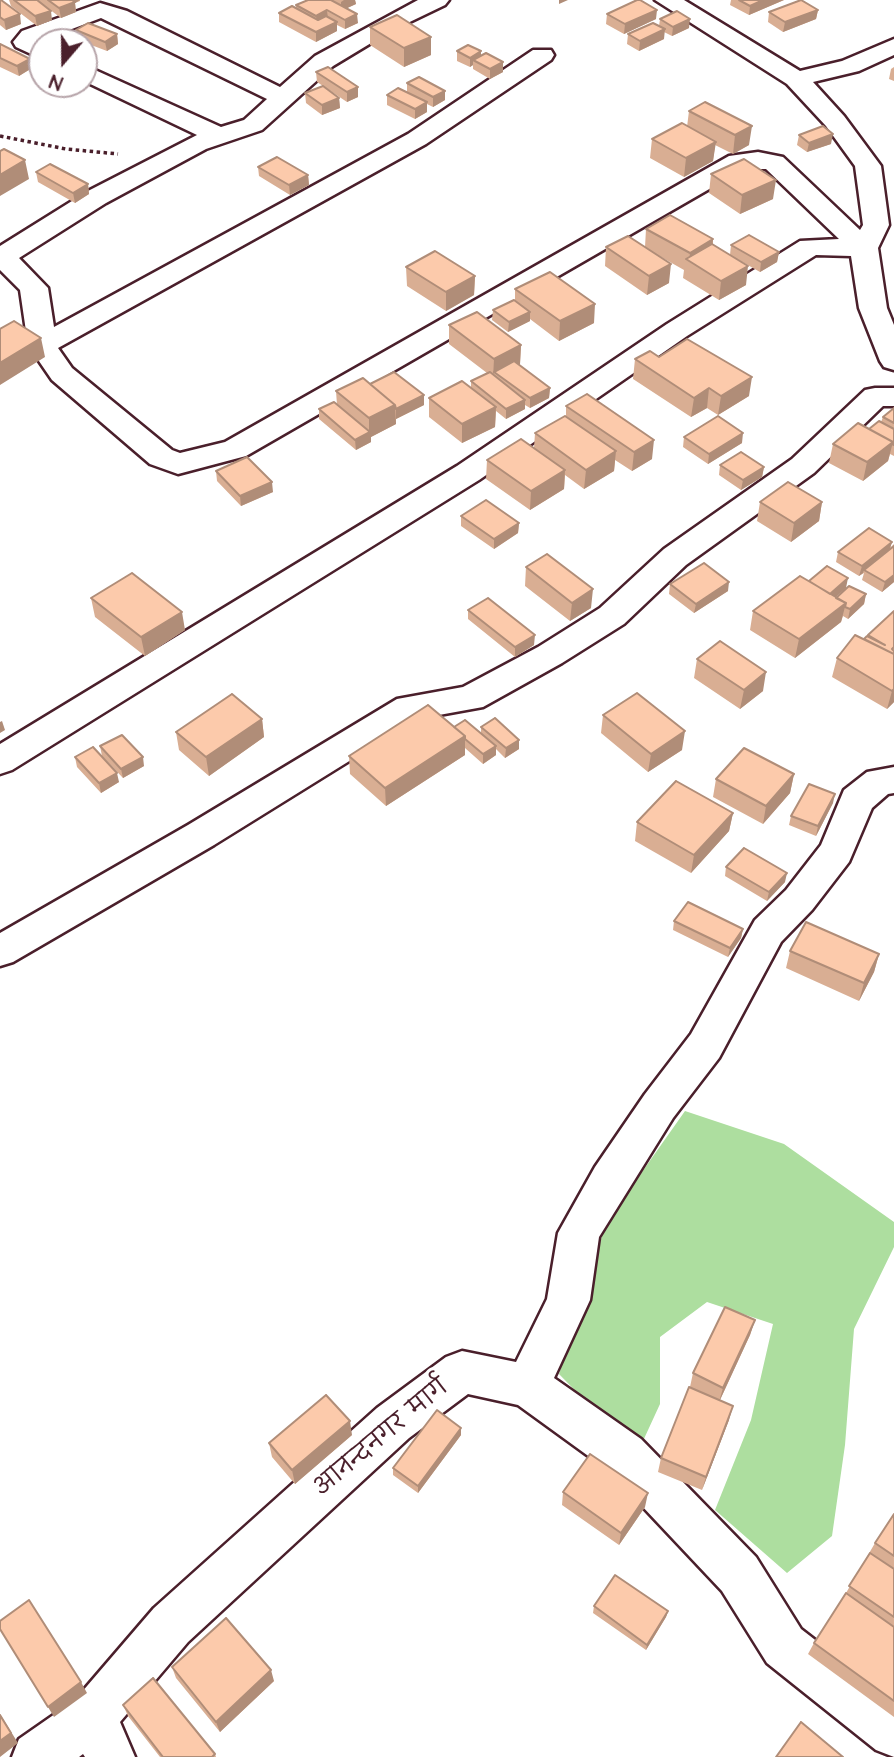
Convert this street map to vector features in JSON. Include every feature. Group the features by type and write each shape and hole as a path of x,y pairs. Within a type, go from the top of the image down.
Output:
{"street":[{"path":"437,0 383,26 324,61 253,125 197,144 159,163 1,258 34,288 38,299 38,330 42,345 62,374 160,457 178,464 235,449 738,162 758,160 774,163 864,248"},
{"path":"667,0 796,79 835,121 868,166 876,225 864,248 873,308 894,361"},
{"path":"52,28 100,10 119,16 283,98"},
{"path":"796,79 850,65 894,46"},
{"path":"42,345 417,139 542,55"},
{"path":"98,79 219,136"},
{"path":"0,761 468,473 677,330 810,247 864,248 894,226"},
{"path":"0,951 201,835 409,708 471,698 550,655 612,616 675,556 728,522 803,466 875,397 894,397"},
{"path":"528,1386 568,1300 579,1233 610,1180 659,1106 705,1046 768,931 799,900 836,852 857,800 879,781 894,780"},
{"name":"आनन्दनगर मार्ग","path":"37,1757 101,1737 171,1625 393,1423 462,1372 528,1386 625,1455 739,1574 784,1646 894,1732"}],"path":[{"path":"0,136 66,149 130,155 159,163"}],"green space":[{"path":"685,1111 784,1144 894,1222 894,1247 854,1329 845,1445 832,1536 787,1573 715,1510 751,1420 773,1324 707,1302 660,1337 660,1404 637,1454 559,1374 606,1223"}],"building":[{"path":"0,0 20,14 4,20 0,17"},
{"path":"14,0 37,0 51,11 35,16"},
{"path":"48,0 72,0 75,2 59,8"},
{"path":"308,0 331,0 357,14 345,20 327,10 316,16 296,5"},
{"path":"637,0 657,10 625,24 607,14"},
{"path":"739,0 763,0 750,6"},
{"path":"801,0 818,10 785,22 769,12"},
{"path":"292,6 318,20 326,16 337,22 316,32 279,13"},
{"path":"677,11 690,19 673,27 660,19"},
{"path":"397,15 431,37 404,48 370,27"},
{"path":"88,23 117,34 105,42 98,39 98,28 79,28"},
{"path":"653,23 665,29 640,41 628,34"},
{"path":"0,44 28,60 17,66 0,58"},
{"path":"468,45 481,51 470,58 457,51"},
{"path":"486,53 503,62 490,69 473,60"},
{"path":"328,67 358,87 347,92 316,72"},
{"path":"419,77 445,91 433,97 407,83"},
{"path":"323,86 339,98 322,105 305,93"},
{"path":"398,88 427,102 415,109 387,95"},
{"path":"705,102 752,126 735,135 689,111"},
{"path":"682,123 716,142 686,158 652,139"},
{"path":"823,126 833,134 809,143 799,135"},
{"path":"4,149 25,160 0,175 0,151"},
{"path":"277,157 308,175 289,185 258,167"},
{"path":"744,159 776,180 742,195 711,174"},
{"path":"50,164 88,184 73,193 36,172"},
{"path":"670,215 713,239 690,253 646,229"},
{"path":"749,235 779,252 761,262 731,245"},
{"path":"628,236 671,264 649,276 606,247"},
{"path":"712,244 748,266 721,281 686,259"},
{"path":"435,251 475,276 446,292 406,267"},
{"path":"550,272 595,304 560,321 515,289"},
{"path":"514,300 530,312 509,322 493,310"},
{"path":"477,312 521,345 494,359 449,325"},
{"path":"14,321 41,338 0,363 0,329"},
{"path":"687,339 752,377 721,396 709,388 694,398 635,359 650,351 659,357"},
{"path":"514,361 550,388 530,398 494,372"},
{"path":"394,372 424,395 396,409 395,405 370,384"},
{"path":"490,372 525,400 506,409 471,381"},
{"path":"363,378 395,405 369,418 336,391"},
{"path":"462,381 496,407 462,424 429,398"},
{"path":"587,394 654,440 634,452 566,406"},
{"path":"334,402 370,432 355,440 319,409"},
{"path":"894,408 894,423 883,417"},
{"path":"565,416 616,451 586,470 535,433"},
{"path":"718,416 743,433 709,454 684,437"},
{"path":"879,421 894,429 894,445 869,429"},
{"path":"858,423 893,442 867,462 833,444"},
{"path":"521,439 565,470 531,491 487,460"},
{"path":"741,452 764,467 743,480 720,465"},
{"path":"247,457 272,482 240,496 216,471"},
{"path":"788,482 822,502 794,523 760,502"},
{"path":"486,500 519,523 494,539 461,516"},
{"path":"869,528 892,542 862,566 838,552"},
{"path":"894,546 894,575 885,582 864,570"},
{"path":"547,554 593,589 572,603 526,567"},
{"path":"704,563 729,582 696,604 670,584"},
{"path":"827,566 848,578 830,594 809,581"},
{"path":"132,573 182,612 141,637 91,598"},
{"path":"800,576 846,603 799,639 753,611"},
{"path":"849,586 866,594 850,609 845,607 846,603 836,598"},
{"path":"488,598 535,635 515,647 468,610"},
{"path":"894,611 894,654 864,639 867,636 885,645 868,635"},
{"path":"855,635 894,654 892,691 837,658"},
{"path":"720,641 766,672 744,690 697,659"},
{"path":"637,693 685,731 651,754 603,715"},
{"path":"232,694 262,719 206,757 176,732"},
{"path":"428,705 465,736 385,788 349,756"},
{"path":"495,718 519,740 506,748 481,727"},
{"path":"465,720 496,746 483,754 465,739 454,727"},
{"path":"122,735 143,757 121,769 100,746"},
{"path":"93,747 117,773 99,783 75,757"},
{"path":"744,748 794,774 766,806 716,779"},
{"path":"676,781 733,813 694,855 637,822"},
{"path":"809,784 835,794 818,826 791,816"},
{"path":"744,848 787,873 769,892 726,867"},
{"path":"688,902 743,929 730,948 674,921"},
{"path":"806,922 879,954 864,983 790,951"},
{"path":"725,1307 755,1320 723,1388 693,1373"},
{"path":"689,1387 733,1406 706,1477 661,1458"},
{"path":"326,1395 350,1421 292,1470 269,1443"},
{"path":"437,1410 461,1428 418,1486 393,1468"},
{"path":"590,1454 648,1493 621,1533 563,1492"},
{"path":"894,1514 894,1556 875,1543"},
{"path":"870,1553 894,1569 894,1617 849,1586"},
{"path":"615,1575 668,1611 647,1645 594,1606"},
{"path":"846,1593 894,1627 894,1701 814,1643"},
{"path":"29,1600 81,1682 48,1707 0,1629 0,1621"},
{"path":"226,1618 271,1670 216,1722 172,1667"},
{"path":"153,1678 215,1754 212,1757 163,1757 123,1705"},
{"path":"0,1715 11,1733 0,1741"},
{"path":"801,1722 843,1757 776,1757"}]}
